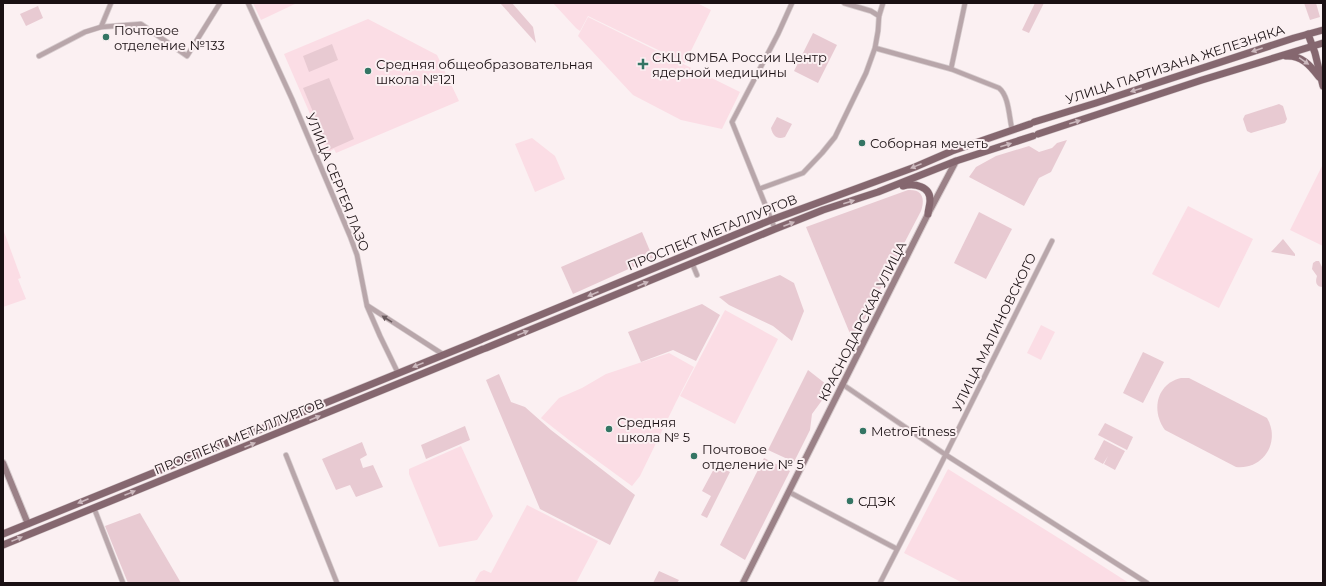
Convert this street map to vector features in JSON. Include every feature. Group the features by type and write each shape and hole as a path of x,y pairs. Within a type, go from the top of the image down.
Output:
{"main road":[{"name":"УЛИЦА ПАРТИЗАНА ЖЕЛЕЗНЯКА","path":"952,151 1012,129 1323,30"},
{"path":"1308,34 1315,53 1322,83"},
{"name":"УЛИЦА ПАРТИЗАНА ЖЕЛЕЗНЯКА","path":"956,161 1323,43"},
{"path":"1280,56 1300,58 1311,66 1322,83"},
{"path":"1322,83 1323,64"},
{"path":"952,151 956,161"},
{"name":"ПРОСПЕКТ МЕТАЛЛУРГОВ","path":"3,534 481,340 771,220 915,167 952,151"},
{"name":"ПРОСПЕКТ МЕТАЛЛУРГОВ","path":"3,544 590,306 775,229 820,211 878,192 956,161"},
{"name":"КРАСНОДАРСКАЯ УЛИЦА","path":"743,583 790,492 842,384 956,161"},
{"path":"878,192 912,184 919,185 925,189 929,195 930,200 928,214"},
{"path":"398,373 403,382"},
{"path":"3,463 32,533"}],"street":[{"path":"102,27 111,3"},
{"path":"39,56 85,32 102,27 141,24 187,56 220,3"},
{"name":"УЛИЦА СЕРГЕЯ ЛАЗО","path":"248,3 292,98 350,236 357,256 367,306 398,373"},
{"path":"775,229 732,122 778,34 792,3"},
{"path":"844,3 871,11 879,16"},
{"path":"759,189 803,173 835,137 866,73 875,48 882,3"},
{"path":"951,69 965,3"},
{"path":"875,48 951,69 999,88 1003,91 1012,129"},
{"name":"УЛИЦА МАЛИНОВСКОГО","path":"880,583 946,455 1052,241"},
{"path":"692,263 697,275"},
{"path":"367,306 444,355"},
{"path":"842,384 946,455 1147,583"},
{"path":"286,455 337,583"},
{"path":"790,492 897,549"},
{"path":"94,508 123,583"}],"shaded area":[{"path":"253,3 297,3 261,20"},
{"path":"500,3 512,3 533,27 536,43"},
{"path":"553,3 697,3 711,10 685,63 588,16 580,31"},
{"path":"1035,3 1044,3 1029,33 1022,30"},
{"path":"1304,3 1316,3 1320,17 1310,20"},
{"path":"38,6 43,18 26,26 20,14"},
{"name":"СКЦ ФМБА России Центр ядерной медицины","path":"588,17 740,92 722,129 681,120 633,95 578,36"},
{"name":"Средняя общеобразовательная школа №121","path":"368,19 437,55 459,101 336,153 334,149 327,153 284,54"},
{"path":"813,33 837,45 818,83 794,71"},
{"path":"332,44 338,60 309,72 303,56"},
{"path":"329,78 354,139 329,150 303,88"},
{"path":"1279,104 1283,106 1287,119 1285,123 1251,133 1247,131 1243,119 1245,115"},
{"path":"777,117 792,124 785,137 782,138 778,138 774,135 771,128"},
{"path":"532,138 555,156 565,179 535,192 515,144"},
{"path":"1067,140 1051,172 1039,178 1024,206 969,177 976,167 996,156 1029,146 1039,152 1052,148 1057,143"},
{"path":"1323,164 1323,246 1290,230"},
{"path":"908,190 917,191 922,196 923,203 921,211 862,324 851,336 806,227"},
{"path":"1188,206 1253,239 1219,308 1152,274"},
{"path":"979,212 1012,229 986,279 954,263"},
{"path":"3,229 21,278 18,279 26,299 3,307"},
{"path":"642,232 653,258 573,294 561,267"},
{"path":"1283,239 1295,254 1295,256 1271,252"},
{"path":"1319,261 1323,269 1323,287 1317,284 1317,276 1312,269 1313,263"},
{"path":"780,275 794,283 804,311 792,341 773,326 729,305 719,297"},
{"path":"702,304 720,315 696,361 673,350 641,362 628,332"},
{"path":"725,310 778,339 735,424 680,396"},
{"path":"1041,325 1055,332 1041,360 1027,353"},
{"path":"1143,352 1164,362 1143,403 1123,393"},
{"name":"Средняя школа № 5","path":"669,353 694,367 640,476 632,486 541,418 559,398 582,388 606,374"},
{"path":"808,370 831,388 812,414 810,430 794,462 768,450"},
{"path":"499,374 511,402 525,407 551,430 635,495 610,545 540,509 486,380"},
{"path":"1181,378 1189,378 1267,418 1271,427 1272,436 1267,453 1254,464 1246,467 1236,467 1165,430 1158,415 1158,399 1166,386"},
{"path":"1105,423 1133,437 1127,450 1098,435"},
{"path":"465,426 470,440 426,459 421,445"},
{"path":"1104,440 1125,451 1115,470 1104,464 1108,456 1103,464 1094,459"},
{"path":"362,442 367,455 360,459 363,468 373,465 383,487 356,497 350,485 336,490 322,459"},
{"path":"461,446 493,516 477,540 439,547 409,474 409,469"},
{"path":"764,458 790,471 745,560 720,545"},
{"path":"716,465 730,472 707,518 701,515 711,496 702,491"},
{"path":"948,469 1129,583 963,583 904,553"},
{"path":"527,505 598,541 576,583 474,583 480,572 484,570 491,573"},
{"path":"140,513 181,583 128,583 105,526"},
{"path":"659,571 679,580 677,583 653,583"}],"place":[{"name":"Почтовое отделение №133","path":"106,37"},
{"name":"СКЦ ФМБА России Центр ядерной медицины","path":"643,64"},
{"name":"Средняя общеобразовательная школа №121","path":"368,71"},
{"name":"Соборная мечеть","path":"862,143"},
{"name":"Средняя школа № 5","path":"609,429"},
{"name":"MetroFitness","path":"863,431"},
{"name":"Почтовое отделение № 5","path":"694,456"},
{"name":"СДЭК","path":"850,501"}]}
